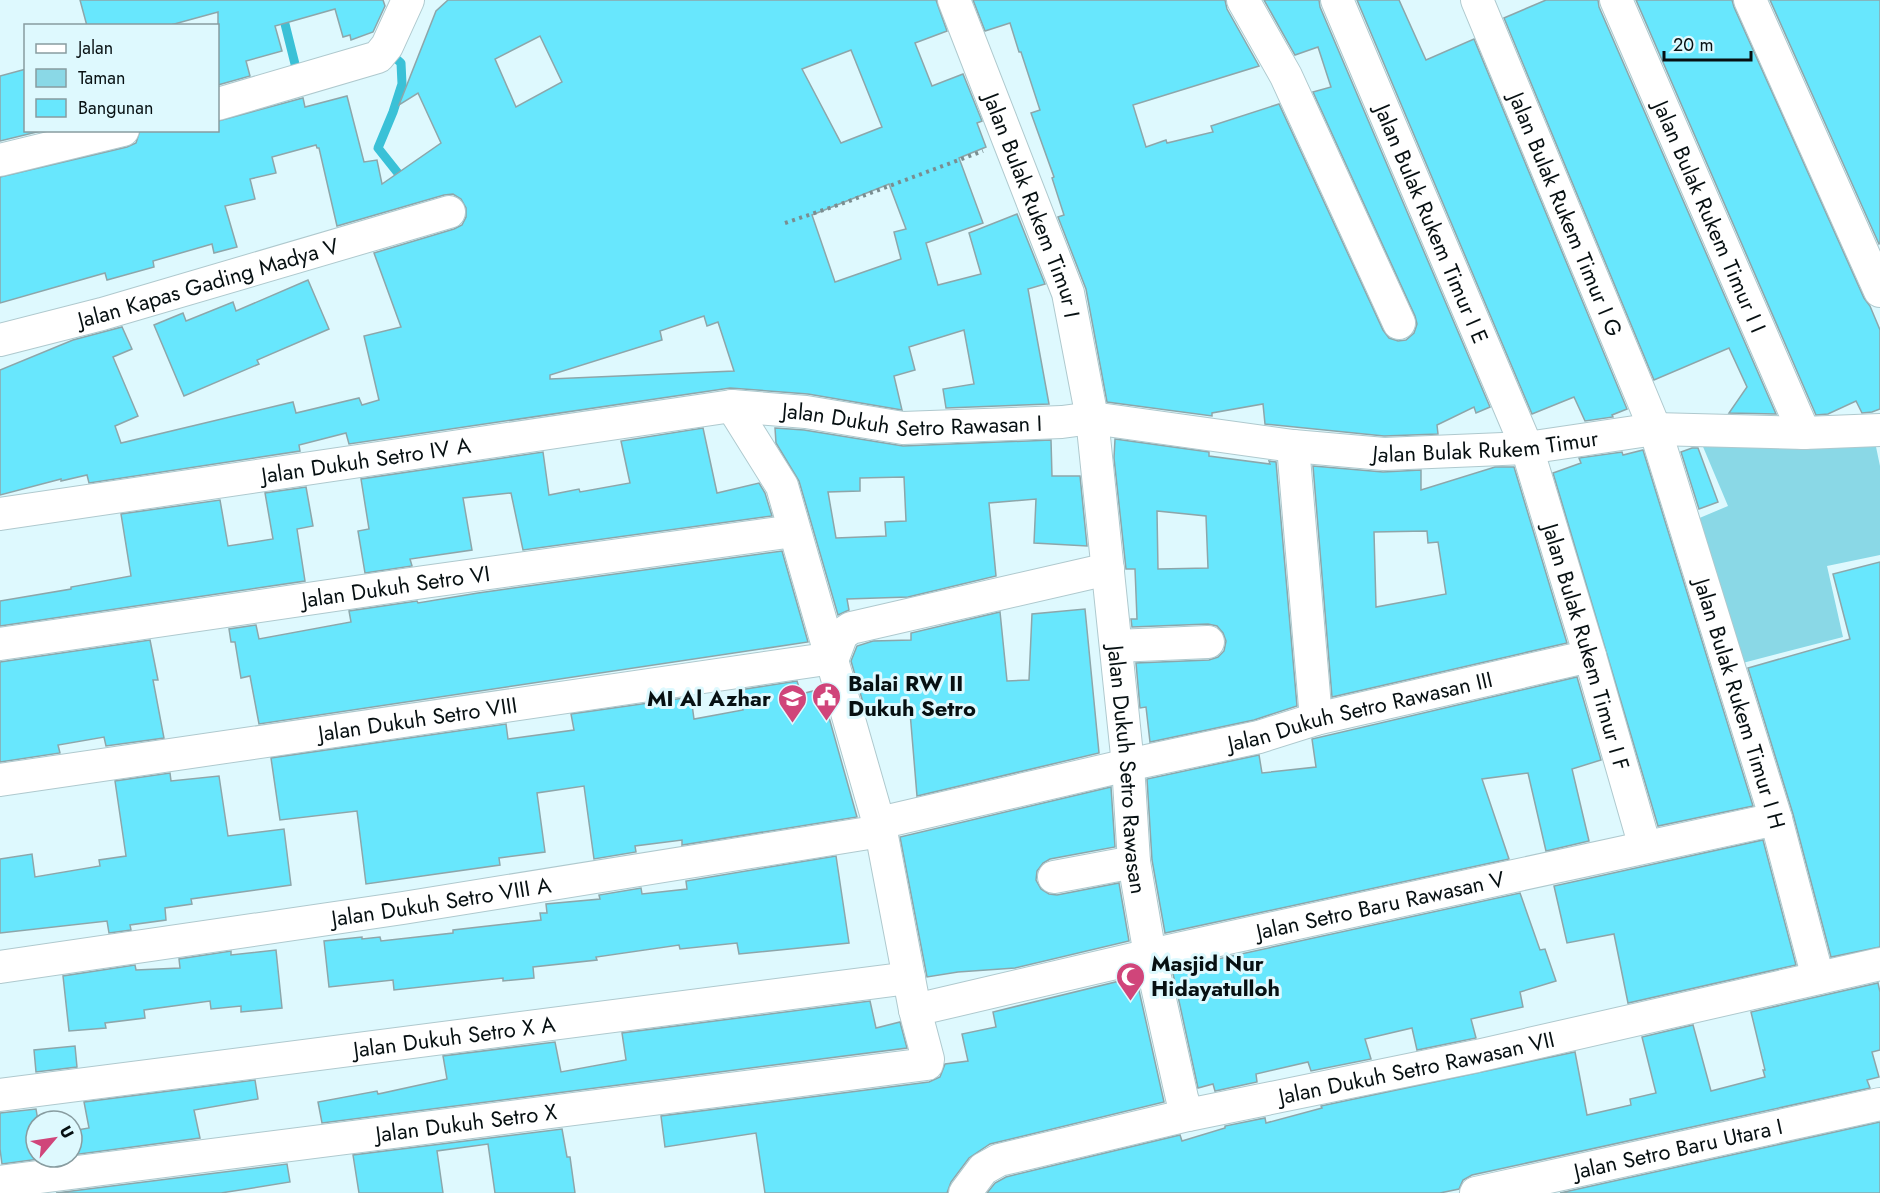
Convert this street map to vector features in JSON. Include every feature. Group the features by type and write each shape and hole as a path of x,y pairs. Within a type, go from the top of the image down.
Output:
{"street":[{"path":"219,104 378,57 387,46 408,0"},
{"name":"Jalan Bulak Rukem Timur I","path":"954,0 1068,293 1092,418"},
{"path":"1243,0 1286,76 1399,323"},
{"name":"Jalan Bulak Rukem Timur I E","path":"1337,0 1527,448"},
{"name":"Jalan Bulak Rukem Timur I G","path":"1477,0 1655,429"},
{"name":"Jalan Bulak Rukem Timur I I","path":"1616,0 1804,433"},
{"path":"1750,0 1880,291"},
{"path":"0,160 115,132"},
{"name":"Jalan Kapas Gading Madya V","path":"0,340 113,311 449,212"},
{"path":"732,406 782,486 880,827 909,978 929,1007"},
{"name":"Jalan Dukuh Setro Rawasan I","path":"732,406 806,412 903,428 1062,422 1092,418"},
{"name":"Jalan Dukuh Setro IV A","path":"0,514 732,406"},
{"name":"Jalan Bulak Rukem Timur","path":"1092,418 1293,446 1384,454 1527,448 1655,429 1804,433 1880,430"},
{"name":"Jalan Dukuh Setro Rawasan","path":"1092,418 1128,765 1134,862 1150,955 1182,1098 1188,1115"},
{"name":"Jalan Bulak Rukem Timur I H","path":"1655,429 1776,819 1818,978"},
{"path":"1293,446 1316,719"},
{"name":"Jalan Bulak Rukem Timur I F","path":"1527,448 1645,847"},
{"name":"Jalan Dukuh Setro VI","path":"0,644 412,583 794,531"},
{"path":"833,658 842,634 850,628 1108,569"},
{"path":"1116,646 1208,642"},
{"name":"Jalan Dukuh Setro Rawasan III","path":"880,827 1128,765 1259,737 1316,719 1590,656"},
{"name":"Jalan Dukuh Setro VIII","path":"0,780 833,658"},
{"name":"Jalan Setro Baru Rawasan V","path":"929,1007 1150,955 1776,819"},
{"name":"Jalan Dukuh Setro VIII A","path":"0,967 403,908 880,827"},
{"path":"1054,878 1134,862"},
{"name":"Jalan Dukuh Setro Rawasan VII","path":"965,1193 983,1169 999,1160 1188,1115 1477,1056 1880,964"},
{"name":"Jalan Dukuh Setro X A","path":"0,1095 909,978"},
{"name":"Jalan Dukuh Setro X","path":"0,1182 927,1064 929,1007"},
{"name":"Jalan Setro Baru Utara I","path":"1476,1193 1880,1104"}],"path":[{"path":"785,223 1009,142"}],"green space":[{"path":"1701,442 1875,442 1880,466 1880,555 1827,566 1843,637 1735,665 1690,522 1728,506"}],"building":[{"path":"80,0 383,0 385,6 373,32 351,40 350,35 343,37 335,9 275,26 282,51 246,61 250,76 219,85 218,12 174,24 86,24"},
{"path":"448,0 936,0 947,31 915,43 932,86 963,74 982,121 977,123 986,147 959,158 983,223 926,243 938,285 981,274 969,233 1017,214 1045,284 1028,289 1049,404 946,408 943,389 974,384 964,330 909,347 915,370 894,376 902,410 808,394 730,388 349,444 346,433 299,445 300,451 89,483 87,475 61,481 61,479 0,495 0,370 73,340 122,327 132,349 113,357 138,416 115,426 121,443 293,402 296,413 359,398 362,405 379,400 364,336 401,327 374,253 454,229 462,225 466,217 466,208 461,199 453,194 444,195 337,226 319,148 316,145 272,157 276,173 250,179 255,199 225,206 237,247 214,253 212,244 153,261 154,267 107,280 105,273 0,303 0,177 127,147 136,143 139,132 219,132 219,121 303,98 305,107 347,96 364,162 377,160 382,184 441,143 418,93 399,105 436,11","holes":["540,36 562,82 516,107 495,59","851,50 882,127 841,143 802,69","889,184 906,229 894,232 901,259 835,282 812,215","704,316 707,326 718,322 734,371 550,379 550,375 662,340 660,331"]},
{"path":"973,0 1225,0 1227,9 1259,66 1133,105 1146,147 1166,140 1167,143 1213,132 1211,126 1279,104 1383,330 1389,338 1398,341 1406,340 1414,333 1417,324 1415,316 1313,92 1331,87 1318,47 1295,55 1264,0 1319,0 1490,407 1476,413 1474,407 1437,425 1438,434 1384,436 1265,424 1263,404 1212,413 1212,416 1107,402 1086,289 1058,217 1064,215 1052,178 1054,177 1031,113 1040,110 1021,52 1019,52 1010,23 985,31"},
{"path":"1357,0 1399,0 1426,60 1474,39 1627,409 1612,415 1613,417 1585,421 1574,397 1532,414"},
{"path":"1546,0 1598,0 1599,7 1776,414 1729,413 1747,387 1729,348 1654,380 1504,18"},
{"path":"1636,0 1732,0 1880,330 1880,409 1862,413 1856,401 1828,414 1816,415"},
{"path":"1770,0 1880,0 1879,244"},
{"path":"24,70 24,132 37,132 0,141 0,76"},
{"path":"308,280 329,329 257,360 259,364 184,396 154,325 183,313 186,321 233,302 236,311"},
{"path":"703,428 717,493 759,483 765,493 772,516 523,550 511,493 463,498 472,550 410,559 412,566 365,573 358,531 369,529 361,479 543,452 549,495 579,489 580,492 630,483 621,441"},
{"path":"775,428 804,430 903,446 1051,440 1052,476 1080,476 1087,546 1034,543 1036,499 989,503 996,576 908,597 847,599 849,610 838,615 799,481 776,443","holes":["904,477 906,521 885,522 886,536 836,538 828,492 860,491 860,478"]},
{"path":"1115,439 1209,452 1209,456 1270,464 1269,461 1276,462 1297,706 1254,720 1150,742 1146,707 1140,708 1136,663 1209,660 1218,657 1224,651 1226,641 1217,626 1208,624 1132,627 1131,619 1137,619 1135,569 1126,569 1114,458","holes":["1157,511 1206,516 1208,568 1158,569"]},
{"path":"1698,448 1718,502 1699,509 1681,452"},
{"path":"1643,450 1753,806 1658,826 1553,473 1581,463 1579,458 1622,452 1623,455"},
{"path":"1313,466 1383,472 1421,470 1421,490 1495,467 1514,467 1567,643 1332,697","holes":["1427,531 1428,543 1438,542 1446,594 1376,607 1374,532"]},
{"path":"306,487 313,526 297,529 305,581 0,626 0,601 131,576 121,514 220,500 228,546 273,539 265,493"},
{"path":"782,551 808,642 259,724 250,676 241,678 235,642 231,642 229,629 256,625 259,639 351,622 349,611"},
{"path":"1880,562 1880,947 1831,957 1793,814 1748,668 1850,639 1833,574"},
{"path":"1085,609 1099,753 917,796 910,712 866,713 851,661 857,646 873,641 911,640 911,633 1000,612 1007,681 1029,680 1032,614"},
{"path":"150,640 158,680 153,680 164,738 106,746 104,737 58,745 60,753 0,762 0,662"},
{"path":"1577,677 1601,760 1572,769 1589,841 1546,851 1528,773 1482,779 1509,859 1165,933 1152,860 1147,779 1259,755 1262,773 1316,767 1312,739"},
{"path":"797,681 801,694 821,689 857,817 682,845 682,840 635,846 636,852 594,859 584,786 537,793 545,852 499,858 500,865 366,884 357,811 280,820 271,758 506,724 508,739 574,730 571,714 691,697 694,719 743,710 739,690"},
{"path":"170,773 171,781 219,776 228,836 284,829 291,885 191,899 192,904 165,908 166,920 130,925 131,930 109,933 107,921 0,933 0,859 32,854 35,877 100,866 99,860 126,856 115,781"},
{"path":"1111,787 1115,847 1050,859 1043,863 1037,871 1036,880 1041,889 1049,894 1057,895 1119,883 1129,941 1015,968 958,972 927,977 900,837"},
{"path":"1763,840 1796,965 1628,1003 1614,934 1567,943 1554,886"},
{"path":"836,856 849,943 739,954 737,943 680,949 679,945 596,957 597,960 533,967 534,978 503,981 503,978 394,990 393,980 329,987 324,941 380,937 381,941 541,920 540,913 547,913 546,904 600,899 599,895 641,888 642,894 687,889 686,881"},
{"path":"1520,893 1540,950 1545,949 1556,981 1520,992 1523,1007 1471,1019 1476,1038 1417,1050 1412,1028 1365,1039 1371,1059 1311,1071 1308,1062 1256,1074 1257,1082 1215,1091 1213,1084 1198,1088 1172,969"},
{"path":"276,950 282,1008 241,1012 241,1006 211,1009 210,1001 144,1010 145,1018 105,1023 106,1028 69,1031 63,976 135,965 136,970 180,968 179,959 231,951 231,955"},
{"path":"1136,977 1164,1102 990,1144 969,1158 951,1182 947,1193 765,1193 756,1133 665,1147 661,1116 929,1082 940,1077 945,1064 968,1061 962,1034 996,1027 993,1012"},
{"path":"1878,983 1880,1050 1872,1052 1879,1077 1867,1080 1870,1088 1472,1175 1463,1180 1459,1189 1440,1193 987,1193 995,1183 1006,1177 1180,1135 1182,1141 1225,1128 1225,1126 1265,1118 1266,1123 1322,1108 1321,1106 1575,1052 1587,1115 1631,1105 1630,1099 1656,1093 1642,1037 1693,1025 1711,1091 1765,1077 1751,1012"},
{"path":"870,1001 876,1028 900,1022 907,1048 322,1123 318,1102 377,1091 378,1094 447,1079 443,1056 555,1042 561,1072 626,1060 622,1033"},
{"path":"75,1046 77,1067 36,1072 34,1050"},
{"path":"255,1080 258,1099 194,1110 200,1138 84,1153 84,1129 89,1128 84,1102"},
{"path":"24,1110 24,1161 2,1164 0,1113"},
{"path":"1880,1122 1880,1193 1560,1193"},
{"path":"562,1129 567,1157 570,1157 575,1193 495,1193 488,1144 437,1151 443,1193 359,1193 353,1155"},
{"path":"287,1164 290,1182 221,1193 56,1193"}],"waterway":[{"path":"279,0 297,72 302,70"},
{"path":"391,54 401,63 402,84 378,148 405,182"}],"place":[{"name":"Balai RW II Dukuh Setro","path":"827,722"},
{"name":"MI Al Azhar","path":"792,724"},
{"name":"Masjid Nur Hidayatulloh","path":"1130,1002"}]}
